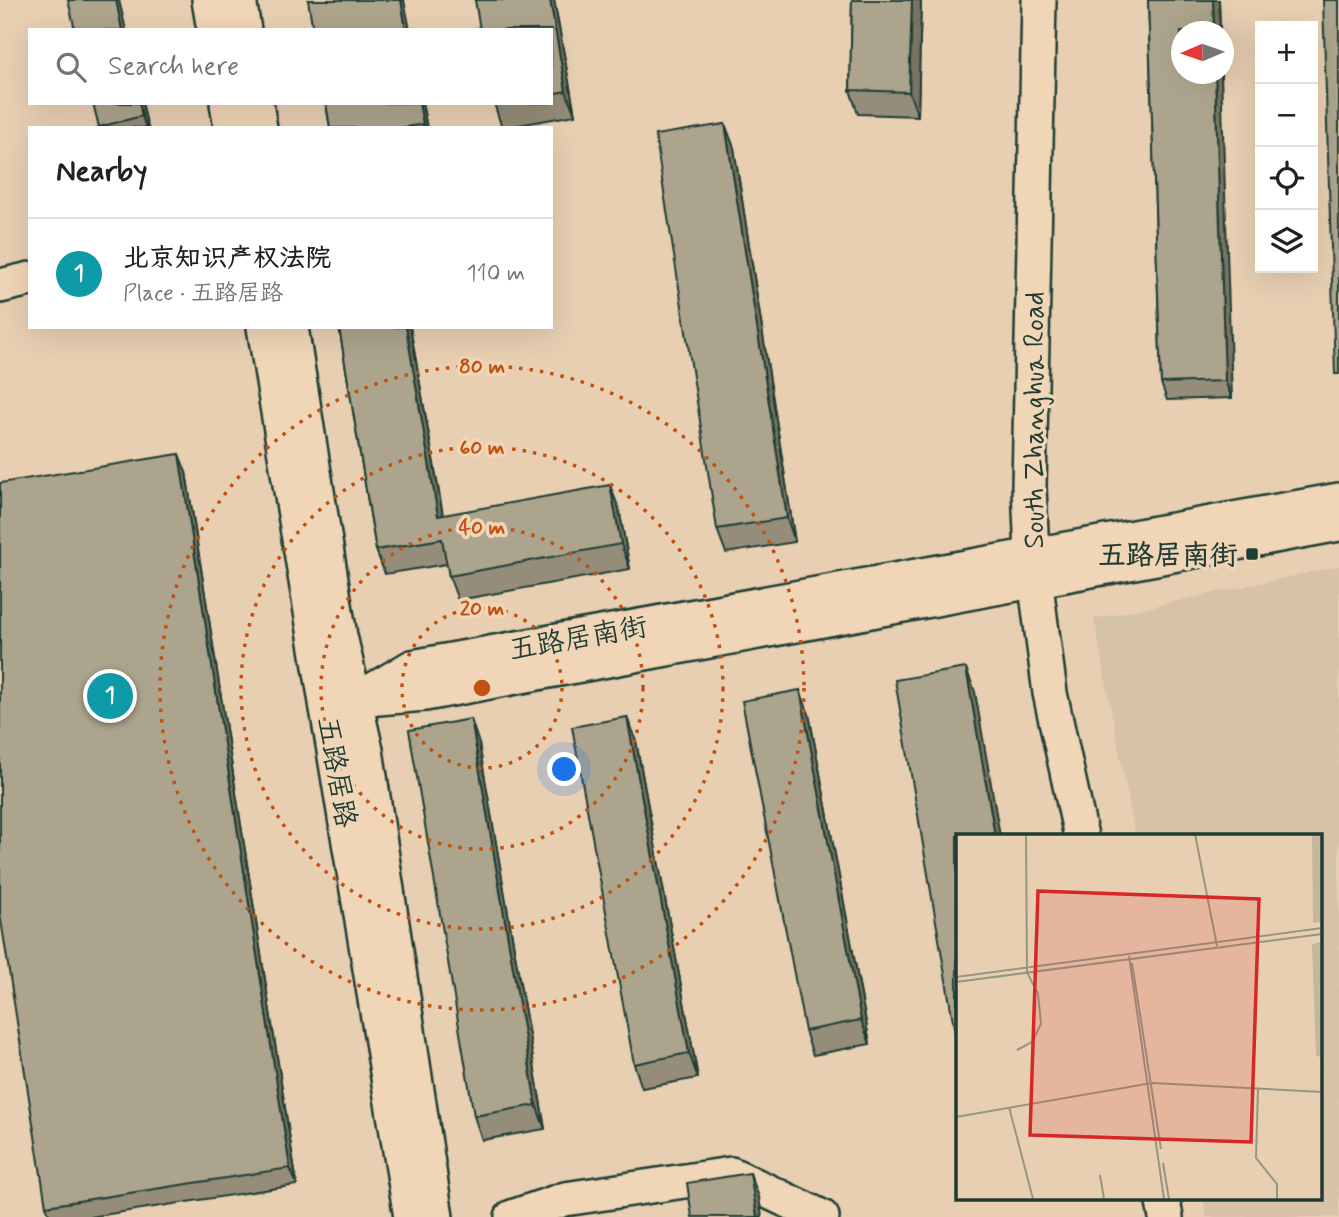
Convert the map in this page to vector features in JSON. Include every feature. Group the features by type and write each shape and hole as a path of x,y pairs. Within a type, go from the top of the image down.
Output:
{"street":[{"path":"209,0 214,28"},
{"path":"239,0 244,28"},
{"name":"South Zhanghua Road","path":"1039,0 1029,487 1032,555 1050,693 1082,834"},
{"path":"227,105 231,126"},
{"path":"256,105 260,126"},
{"path":"0,286 28,279"},
{"name":"五路居路","path":"264,329 341,704 411,1217"},
{"name":"五路居路","path":"291,329 340,636 341,704 366,750 436,1217"},
{"name":"五路居南街","path":"341,704 412,667 1339,500"},
{"name":"五路居南街","path":"341,704 425,694 1339,524"},
{"path":"512,1217 565,1199 731,1174 822,1217"}],"shaded area":[{"path":"1339,566 1339,1217 1207,1217 1203,1200 1322,1200 1322,834 1135,834 1094,619"}],"building":[{"path":"68,0 116,0 122,28 75,28"},
{"path":"308,0 401,0 406,28 313,28"},
{"path":"475,0 550,0 566,91 553,94 553,28 480,28"},
{"path":"852,0 912,0 909,92 850,90"},
{"path":"1148,0 1213,0 1214,21 1171,21 1171,84 1215,84 1225,381 1161,383"},
{"path":"1323,0 1339,0 1339,374 1335,374"},
{"path":"94,105 139,105 142,116 99,126"},
{"path":"326,105 419,105 423,124 412,126 330,126"},
{"path":"725,124 787,518 717,529 655,135"},
{"path":"339,329 406,329 438,516 610,485 621,544 449,576 442,539 376,550"},
{"path":"179,454 290,1168 46,1206 0,914 0,483"},
{"path":"966,668 995,834 956,834 956,1039 895,680"},
{"path":"800,690 861,1020 805,1031 742,701"},
{"path":"627,717 689,1053 634,1064 572,727"},
{"path":"471,719 536,1105 474,1116 409,730"},
{"path":"750,1173 757,1217 692,1217 687,1183"}],"place":[{"name":"五路居南街","path":"1252,554"},
{"name":"北京知识产权法院","path":"110,696"}]}
